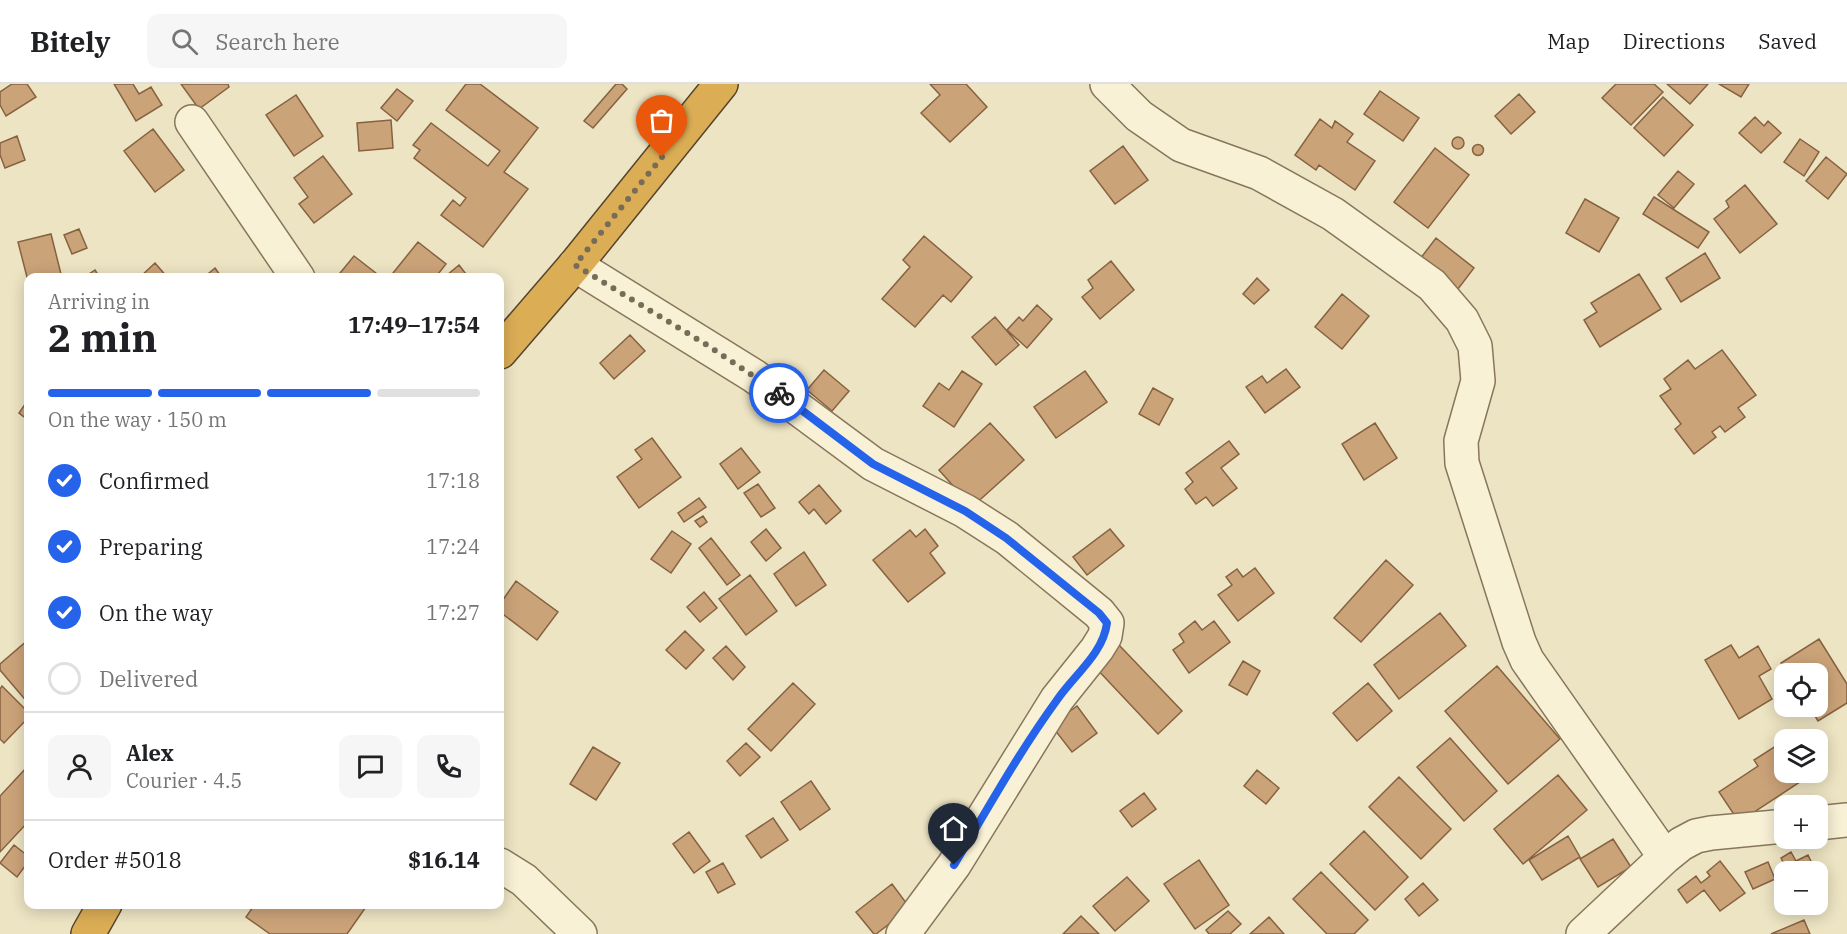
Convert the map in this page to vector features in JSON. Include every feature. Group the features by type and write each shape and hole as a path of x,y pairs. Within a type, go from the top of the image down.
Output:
{"highway":[{"path":"504,347 575,265 721,84"},
{"path":"88,934 102,909"}],"street":[{"path":"1107,84 1139,116 1181,145 1259,173 1333,214 1432,285 1462,320 1475,346 1478,381 1461,441 1462,463 1519,642 1527,660 1665,857"},
{"path":"192,122 295,273"},
{"path":"575,265 754,376 873,464 965,511 1006,538 1091,606 1107,623 1105,636 1097,649 1057,699 954,865 903,934"},
{"path":"1828,822 1847,820"},
{"path":"1583,934 1681,844 1696,836 1774,827"},
{"path":"504,867 524,880 580,934"}],"building":[{"path":"12,84 27,84 36,97 6,116 0,105 0,92"},
{"path":"114,84 133,84 139,94 151,87 162,105 136,121"},
{"path":"181,84 228,84 229,87 199,109"},
{"path":"466,84 480,84 538,128 504,172 528,189 483,247 441,215 453,200 460,206 466,198 414,158 420,150 413,145 431,123 488,166 500,151 446,110"},
{"path":"616,84 622,84 627,89 593,128 584,121"},
{"path":"930,84 966,84 987,107 950,142 921,113 940,95"},
{"path":"1616,84 1654,84 1663,92 1631,125 1602,98"},
{"path":"1667,84 1708,84 1690,104"},
{"path":"1719,84 1749,84 1741,97"},
{"path":"397,89 413,101 397,121 381,108"},
{"path":"1380,91 1419,118 1403,141 1364,114"},
{"path":"1519,94 1535,112 1511,134 1495,116"},
{"path":"296,95 323,136 294,156 266,115"},
{"path":"1663,97 1693,125 1664,156 1634,128"},
{"path":"1755,117 1764,126 1768,121 1781,133 1761,153 1739,133"},
{"path":"1320,119 1332,128 1335,121 1353,134 1347,142 1375,161 1355,190 1319,165 1316,170 1295,155"},
{"path":"391,120 393,148 359,151 357,123"},
{"path":"153,129 184,170 155,192 124,151"},
{"path":"17,136 25,160 5,168 0,155 0,143"},
{"path":"1458,137 1464,143 1458,149 1452,143"},
{"path":"1800,139 1819,152 1804,176 1784,162"},
{"path":"1478,144 1484,150 1478,156 1472,150"},
{"path":"1123,146 1148,180 1115,204 1090,171"},
{"path":"1435,148 1469,175 1428,228 1394,202"},
{"path":"323,156 352,194 314,223 299,204 308,197 294,178"},
{"path":"1826,157 1847,174 1828,199 1806,181"},
{"path":"1678,171 1694,184 1674,208 1658,195"},
{"path":"1745,185 1777,224 1740,253 1714,219 1729,207 1726,201"},
{"path":"1654,197 1709,232 1698,248 1643,214"},
{"path":"1585,199 1619,218 1599,252 1566,233"},
{"path":"79,229 87,248 72,254 64,235"},
{"path":"51,234 61,273 26,273 18,242"},
{"path":"924,236 972,277 951,302 943,295 915,327 882,299 910,267 903,260"},
{"path":"1436,238 1474,268 1458,289 1420,259"},
{"path":"418,242 446,264 439,273 393,273"},
{"path":"1705,253 1720,278 1681,302 1666,278"},
{"path":"354,256 376,273 340,273"},
{"path":"1111,261 1134,290 1100,319 1082,297 1093,288 1088,280"},
{"path":"155,263 164,273 144,273"},
{"path":"459,265 465,273 450,273"},
{"path":"215,268 218,273 209,273"},
{"path":"1639,274 1661,309 1600,347 1584,320 1597,312 1591,303"},
{"path":"1257,278 1269,290 1254,304 1243,294"},
{"path":"1342,294 1369,316 1342,349 1315,327"},
{"path":"1037,305 1052,319 1027,348 1007,330 1019,317 1023,321"},
{"path":"995,317 1019,345 996,365 972,337"},
{"path":"630,335 645,351 614,379 600,363"},
{"path":"1722,350 1756,395 1738,408 1745,417 1725,432 1720,426 1712,432 1716,437 1694,454 1675,429 1681,424 1660,396 1671,389 1664,379 1688,360 1695,369"},
{"path":"1286,369 1300,387 1265,413 1246,387 1262,376 1267,383"},
{"path":"824,370 849,391 832,411 807,390"},
{"path":"962,371 982,384 954,427 923,406 939,383 949,390"},
{"path":"1085,371 1107,402 1056,438 1034,407"},
{"path":"1153,388 1173,399 1159,425 1139,414"},
{"path":"24,406 24,417 19,413"},
{"path":"990,423 1024,460 972,507 939,470"},
{"path":"1375,423 1397,458 1364,480 1342,444"},
{"path":"652,438 681,477 639,508 617,477 642,459 635,450"},
{"path":"1229,441 1239,454 1221,468 1237,488 1213,506 1206,497 1196,504 1185,489 1193,482 1186,473"},
{"path":"741,448 760,472 738,489 720,464"},
{"path":"758,484 775,508 761,517 744,493"},
{"path":"819,485 841,511 826,524 814,509 809,514 799,502"},
{"path":"699,498 706,507 684,522 678,513"},
{"path":"703,516 707,522 700,527 695,521"},
{"path":"766,529 781,548 766,561 751,542"},
{"path":"925,529 938,546 930,553 945,573 908,602 873,560 910,530 916,537"},
{"path":"1110,529 1124,546 1087,575 1073,557"},
{"path":"672,531 691,544 671,573 651,559"},
{"path":"711,538 740,575 727,585 699,548"},
{"path":"804,552 826,585 796,606 774,574"},
{"path":"1386,560 1413,585 1361,642 1334,618"},
{"path":"1255,568 1274,593 1238,621 1218,595 1232,585 1226,577 1237,569 1243,577"},
{"path":"750,575 777,611 746,635 719,599"},
{"path":"516,581 558,612 537,640 504,615 504,598"},
{"path":"704,592 717,608 700,622 687,607"},
{"path":"1440,613 1466,646 1399,699 1374,665"},
{"path":"1195,621 1202,630 1214,621 1230,642 1189,673 1173,650 1184,642 1179,634"},
{"path":"685,631 704,650 686,669 666,650"},
{"path":"1819,639 1847,684 1847,703 1828,715 1828,663 1781,663"},
{"path":"24,643 24,698 0,670 0,664"},
{"path":"1119,645 1182,711 1158,734 1095,667"},
{"path":"1731,645 1739,658 1758,646 1771,669 1759,676 1772,699 1739,719 1705,660"},
{"path":"726,646 745,667 733,680 713,658"},
{"path":"1243,661 1260,671 1247,695 1229,685"},
{"path":"1497,666 1560,739 1508,784 1445,711"},
{"path":"793,683 815,704 771,751 748,729"},
{"path":"1368,683 1392,711 1357,741 1333,713"},
{"path":"2,686 24,708 24,722 4,743 0,739 0,689"},
{"path":"1077,706 1097,733 1072,752 1051,725"},
{"path":"1450,738 1497,791 1464,821 1417,767"},
{"path":"746,743 760,757 740,776 727,761"},
{"path":"593,747 620,763 596,800 570,784"},
{"path":"1774,747 1774,783 1798,783 1780,795 1774,795 1774,799 1739,822 1719,792 1758,766 1754,760"},
{"path":"24,770 24,826 0,852 0,796"},
{"path":"1257,770 1279,788 1266,804 1244,786"},
{"path":"1558,775 1587,810 1523,864 1494,829"},
{"path":"1399,777 1451,829 1421,859 1369,807"},
{"path":"811,781 830,809 800,830 781,802"},
{"path":"1144,793 1156,809 1132,827 1120,811"},
{"path":"773,818 788,840 761,858 746,836"},
{"path":"1364,831 1408,877 1375,910 1330,864"},
{"path":"689,832 710,861 694,873 673,844"},
{"path":"1568,836 1580,857 1542,880 1529,860"},
{"path":"1613,839 1631,867 1598,887 1580,859"},
{"path":"14,845 24,853 24,867 17,877 0,863"},
{"path":"1791,852 1796,861 1782,861 1781,858"},
{"path":"1808,855 1811,861 1796,861"},
{"path":"1199,860 1229,905 1195,929 1164,884"},
{"path":"1720,861 1745,893 1720,911 1704,890 1687,903 1678,890 1696,876 1701,883 1710,876 1707,872"},
{"path":"1768,862 1774,879 1753,889 1745,872"},
{"path":"723,863 735,884 718,893 706,872"},
{"path":"1321,872 1368,920 1354,934 1327,934 1293,899"},
{"path":"1127,877 1149,901 1115,931 1093,906"},
{"path":"1423,883 1438,900 1419,916 1405,899"},
{"path":"892,884 910,908 874,934 856,912"},
{"path":"252,909 364,909 347,934 270,934 246,917"},
{"path":"1228,911 1241,924 1230,934 1209,934 1206,930"},
{"path":"1081,916 1099,934 1063,934"},
{"path":"1269,917 1284,934 1250,934"},
{"path":"1804,920 1810,934 1771,934"}],"way so far":[{"path":"662,157 575,265 707,345 779,393"}],"route":[{"path":"779,393 873,464 965,511 1006,538 1067,586 1099,613 1107,623 1105,636 1097,649 1057,699 954,865"}]}
